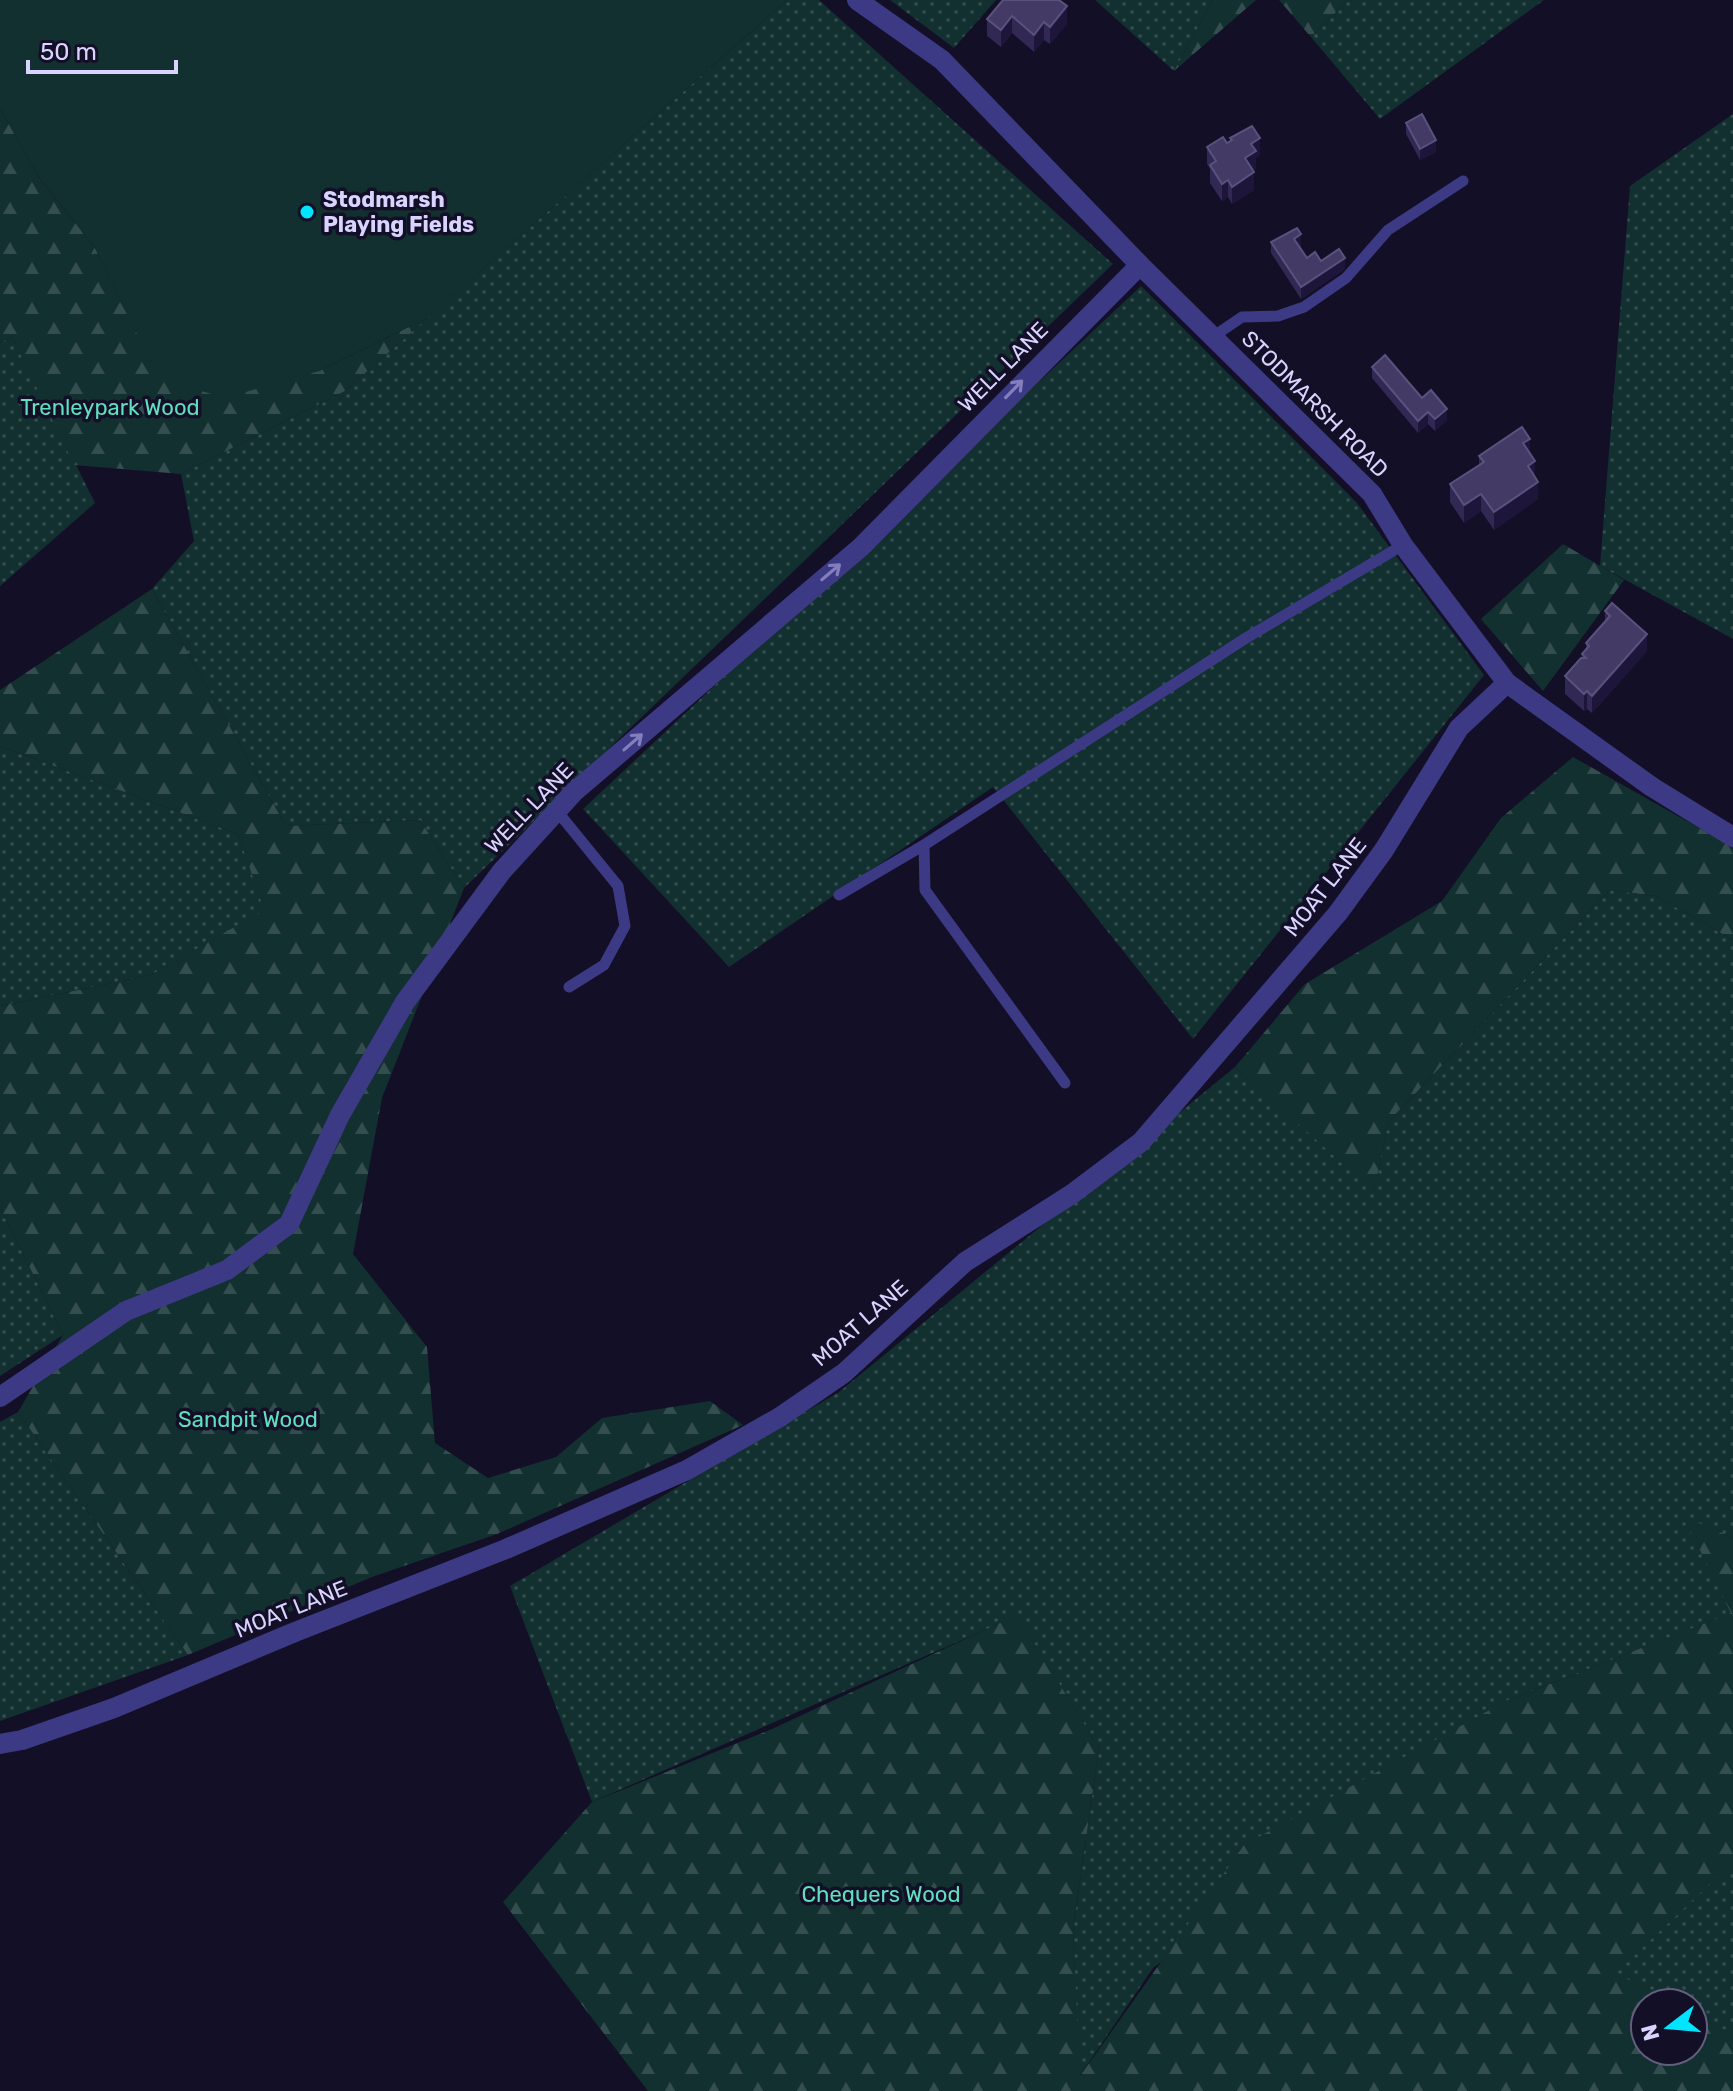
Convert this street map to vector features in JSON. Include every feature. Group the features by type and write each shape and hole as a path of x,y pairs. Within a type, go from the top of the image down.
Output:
{"street":[{"name":"STODMARSH ROAD","path":"857,0 942,60 1140,265 1372,494 1403,545 1507,683 1652,787 1733,837"},
{"name":"WELL LANE","path":"0,1397 126,1311 227,1270 289,1224 340,1115 405,1002 502,871 574,792 861,547 1140,265"},
{"name":"MOAT LANE","path":"0,1744 22,1740 114,1708 506,1549 687,1470 780,1417 844,1373 965,1262 1072,1194 1141,1142 1338,913 1384,850 1459,728 1507,683"}],"lane":[{"path":"1214,336 1242,317 1278,316 1304,307 1346,278 1388,230 1463,181"},
{"path":"839,895 924,845 1246,638 1403,545"},
{"path":"557,811 618,886 625,926 604,965 569,987"},
{"path":"924,845 925,890 1065,1083"}],"green space":[{"name":"Stodmarsh Playing Fields","path":"0,0 787,0 429,317 319,371 224,398 158,377 94,246 39,178 0,108"},
{"path":"787,0 819,0 1113,264 464,888 420,820 286,826 152,589 194,541 181,474 345,391"},
{"path":"890,0 996,0 954,48"},
{"path":"1095,0 1213,0 1174,71"},
{"path":"1213,0 1256,0 1174,71"},
{"path":"1279,0 1348,0 1311,37"},
{"path":"1348,0 1544,0 1380,119 1311,37"},
{"name":"Trenleypark Wood","path":"0,108 39,178 94,246 159,377 319,371 429,317 345,391 181,474 74,465 12,337 0,343"},
{"path":"1733,114 1733,639 1600,566 1630,186"},
{"path":"1141,286 1357,503 1484,675 1193,1039 993,787 729,967 583,809"},
{"path":"12,337 95,503 0,586 0,343"},
{"path":"1563,544 1624,580 1543,691 1481,619"},
{"name":"Sandpit Wood","path":"152,589 286,826 420,820 464,888 382,1098 353,1254 427,1347 435,1443 488,1478 556,1457 602,1418 710,1401 743,1425 497,1534 372,1577 188,1655 18,1412 63,1335 0,1207 0,1006 151,975 264,910 238,834 0,746 0,690"},
{"path":"0,746 238,834 265,910 151,975 0,1006"},
{"path":"1573,757 1733,847 1733,940 1656,896 1610,890 1388,1122 1374,1192 1235,1067 1305,984 1442,901 1501,818"},
{"path":"1610,890 1656,896 1733,940 1733,1538 1684,1518 1732,1613 1506,1701 1153,1968 1079,2077 1073,1930 1099,1748 1017,1616 592,1802 510,1586 839,1392 1235,1067 1374,1191 1388,1122"},
{"path":"0,1207 63,1335 0,1376"},
{"path":"18,1412 188,1655 0,1721 0,1422"},
{"name":"Chequers Wood","path":"1683,1516 1733,1538 1733,1862 1616,1973 1643,1987 1629,1987 1629,2067 1709,2067 1709,2021 1733,2034 1733,2091 648,2091 503,1902 592,1802 772,1729 1017,1615 1099,1748 1073,1930 1080,2076 1244,1845 1506,1701 1731,1613"},
{"path":"1733,1802 1733,2091 1680,2091 1658,2067 1709,2067 1709,1987 1629,1987 1629,2035 1509,1904"}],"building":[{"path":"1003,0 1059,0 1067,6 1050,27 1044,22 1034,35 1012,16 1001,30 987,19"},
{"path":"1422,114 1436,140 1420,149 1406,123"},
{"path":"1252,126 1260,138 1251,144 1256,151 1245,158 1254,172 1232,187 1228,180 1222,184 1210,165 1216,161 1207,147 1223,137 1227,143 1232,140 1230,138"},
{"path":"1297,228 1301,234 1294,239 1307,258 1315,252 1321,261 1339,249 1345,258 1301,287 1271,242"},
{"path":"1385,355 1422,398 1431,390 1447,409 1435,419 1428,412 1418,421 1372,367"},
{"path":"1522,427 1530,439 1523,443 1535,461 1528,466 1538,482 1494,512 1481,494 1464,505 1450,484 1484,462 1479,456"},
{"path":"1612,603 1647,634 1592,696 1587,691 1584,694 1565,676 1581,658 1586,658 1582,654 1589,646 1586,643 1610,616 1605,611"}],"place":[{"name":"Stodmarsh Playing Fields","path":"307,212"}]}
